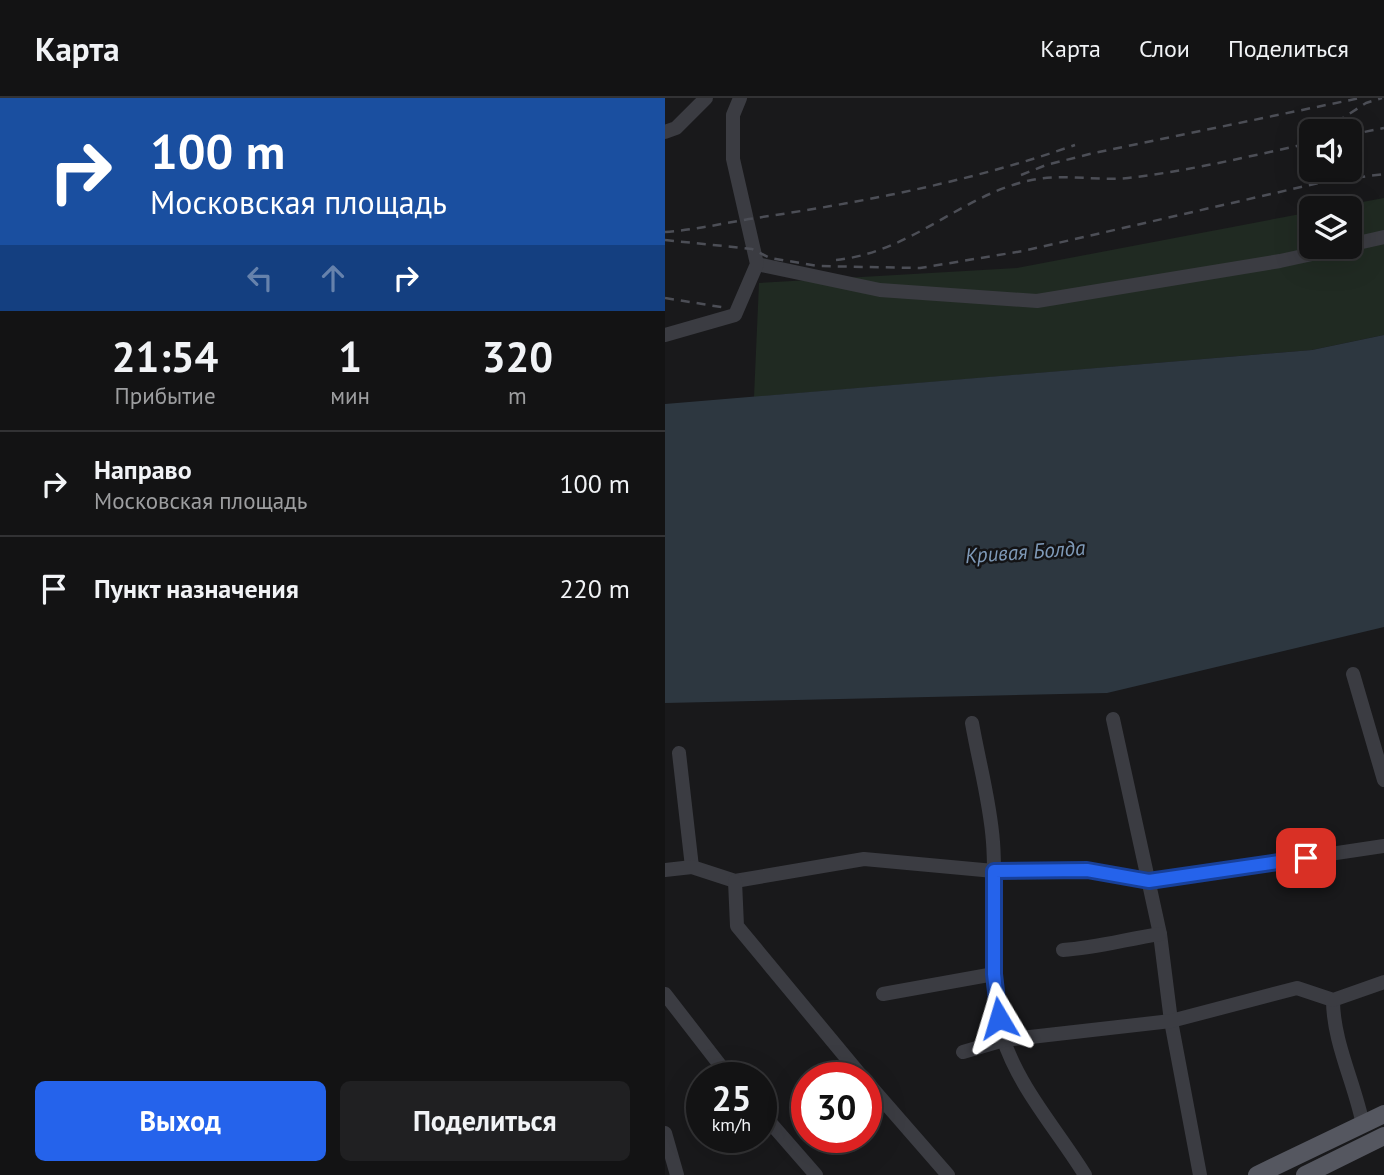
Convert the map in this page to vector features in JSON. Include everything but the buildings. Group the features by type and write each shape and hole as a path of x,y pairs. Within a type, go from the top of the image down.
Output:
{"main road":[{"path":"1257,1175 1384,1114"},
{"path":"1305,1175 1384,1136"}],"street":[{"path":"665,132 676,128 706,98"},
{"path":"665,335 735,315 757,264 733,159 733,116 740,98"},
{"path":"1362,243 1384,237"},
{"path":"757,264 880,289 1037,301 1299,257"},
{"path":"1353,674 1384,780"},
{"path":"1113,719 1160,934 1171,1021 1200,1175"},
{"path":"972,723 989,794 994,871 994,974 1004,1040 1034,1099 1085,1175"},
{"path":"679,753 692,867"},
{"path":"665,870 692,867 735,881 864,859 994,871 1087,870 1149,881 1384,846"},
{"path":"735,881 737,926 850,1062"},
{"path":"1063,950 1097,948 1112,941 1160,934"},
{"path":"883,994 994,974"},
{"path":"963,1052 1004,1040 1171,1021 1297,988 1333,1000 1384,982"},
{"path":"665,994 718,1062"},
{"path":"1333,1000 1333,1018 1356,1089 1363,1125"},
{"path":"882,1099 948,1175"},
{"path":"777,1130 816,1175"},
{"path":"665,1133 677,1175"},
{"path":"665,1165 677,1175"}],"shaded area":[{"path":"1384,198 1384,335 1312,350 754,397 759,283 1017,268 1299,214 1299,259 1362,259 1362,202"}],"water":[{"name":"Кривая Болда","path":"1384,335 1384,627 1107,693 665,703 665,404 1312,350"}],"railway":[{"path":"1021,175 1046,165 1094,153 1360,98"},
{"path":"1341,119 1366,103 1382,98"},
{"path":"1362,132 1384,128"},
{"path":"665,232 832,206 914,190 995,170 1075,145"},
{"path":"836,260 864,255 890,246 986,196 1037,179 1117,179 1151,175 1299,146"},
{"path":"665,240 752,249 770,258 818,266 920,268 1023,251 1323,182 1384,174"},
{"path":"665,298 727,308"}],"route":[{"path":"999,1018 994,974 994,871 1087,870 1149,881 1306,858"}]}
